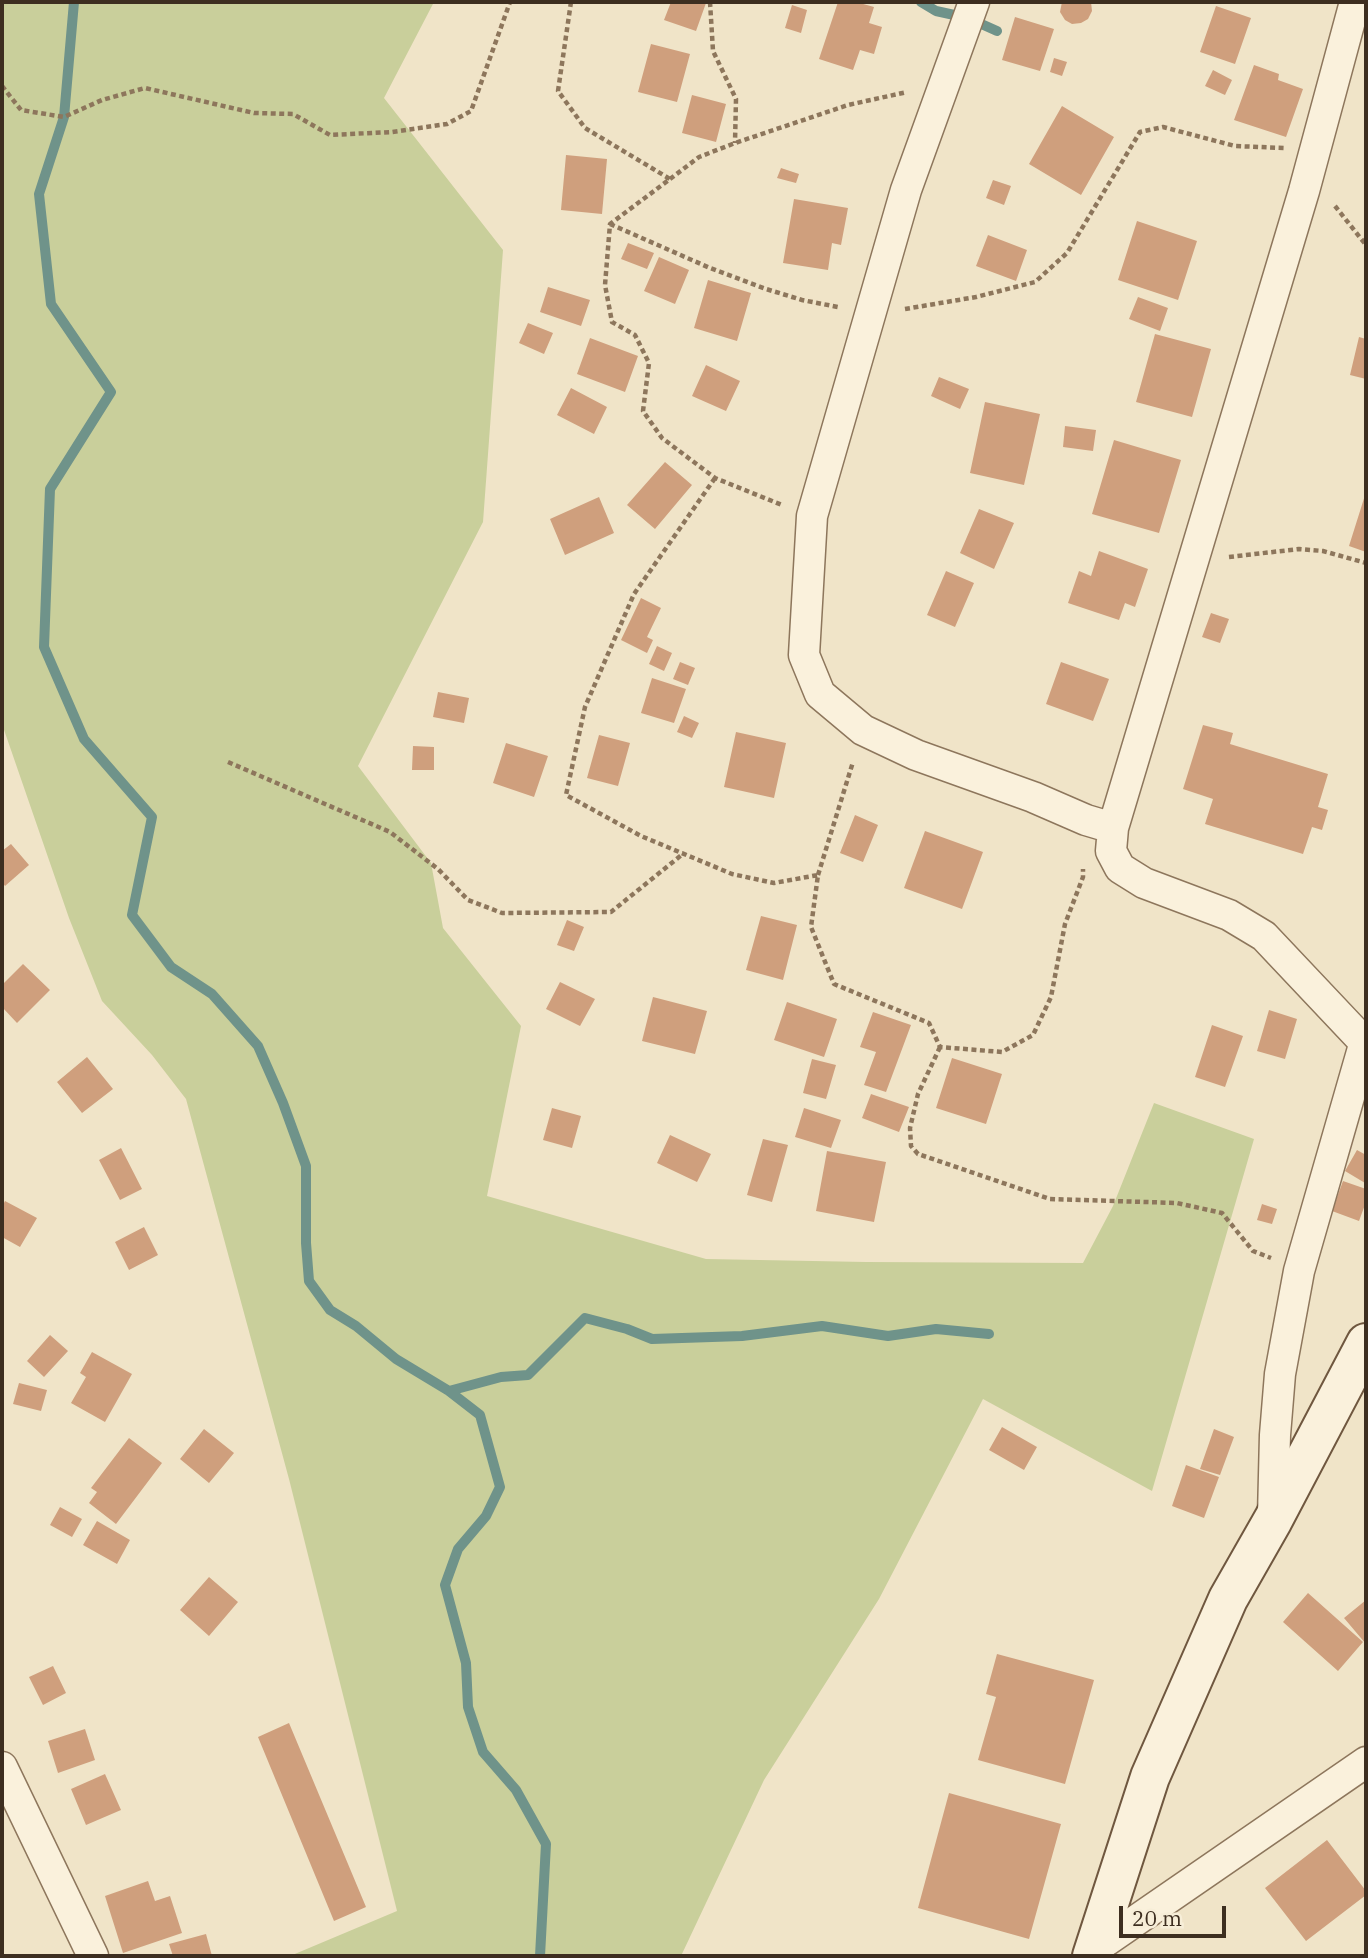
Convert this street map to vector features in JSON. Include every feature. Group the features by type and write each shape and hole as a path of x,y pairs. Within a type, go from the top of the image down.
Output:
{"main road":[{"path":"1093,1953 1150,1777 1228,1599 1273,1520 1366,1343"}],"street":[{"path":"974,2 892,236 812,516 804,655 820,694 863,730 916,755 1100,824"},
{"path":"1273,1520 1280,1374 1299,1271 1365,1040 1264,936 1229,915 1144,883 1120,868 1100,824 1193,561 1304,191 1355,2"},
{"path":"1093,1953 1366,1762"},
{"path":"2,1767 93,1956"}],"path":[{"path":"2,86 21,110 64,117 102,100 145,88 254,113 293,114 330,135 392,132 447,124 471,111 510,2"},
{"path":"569,2 558,91 585,128 670,179"},
{"path":"710,2 713,51 736,99 735,143"},
{"path":"812,516 715,478 662,438 643,411 649,363 635,335 612,321 606,285 610,224 699,157 848,105 901,92 941,90"},
{"path":"610,224 710,268 766,289 802,300 871,314 976,297 1035,282 1067,253 1140,132 1163,127 1235,146 1315,150"},
{"path":"1304,191 1329,198 1366,245"},
{"path":"715,478 634,594 584,707 566,794 641,836 732,874 774,883 818,875"},
{"path":"1193,561 1299,549 1323,551 1366,563"},
{"path":"863,730 818,875 811,927 834,984 929,1023 940,1047 918,1094 910,1128 911,1146 918,1154 1050,1199 1177,1203 1222,1213 1253,1251"},
{"path":"228,762 390,832 438,869 468,900 502,914 611,912 684,853"},
{"path":"940,1047 1002,1052 1033,1035 1051,997 1065,924 1100,824"}],"green space":[{"path":"2,2 434,2 384,98 503,250 483,522 358,766 431,863 443,928 521,1026 487,1196 706,1259 1083,1263 1113,1206 1154,1103 1254,1139 1152,1491 983,1399 879,1599 764,1780 681,1956 290,1956 397,1911 289,1479 186,1099 152,1055 102,1001 69,918 2,724"}],"building":[{"path":"671,2 706,3 696,31 664,20"},
{"path":"838,2 856,2 874,7 869,23 882,27 874,54 860,50 853,70 819,59"},
{"path":"1062,2 1091,2 1092,11 1088,19 1072,24 1065,20 1060,12"},
{"path":"792,5 807,10 801,33 785,28"},
{"path":"1216,6 1251,18 1235,64 1200,52"},
{"path":"1015,17 1054,29 1040,71 1002,60"},
{"path":"651,44 690,54 677,102 638,92"},
{"path":"1054,58 1067,62 1062,76 1050,72"},
{"path":"1254,65 1279,74 1278,80 1303,89 1286,137 1234,120"},
{"path":"1213,70 1232,80 1225,95 1205,86"},
{"path":"692,95 726,104 716,142 682,133"},
{"path":"1062,106 1114,137 1081,195 1029,164"},
{"path":"566,155 607,159 602,214 561,210"},
{"path":"781,168 799,174 796,183 777,178"},
{"path":"993,180 1011,186 1004,205 986,198"},
{"path":"794,199 848,208 841,245 832,243 828,270 783,263"},
{"path":"1137,221 1197,241 1178,300 1118,280"},
{"path":"988,235 1027,250 1016,281 976,266"},
{"path":"628,243 654,253 647,269 621,259"},
{"path":"659,257 689,270 675,304 644,291"},
{"path":"708,280 751,293 737,341 694,328"},
{"path":"548,287 590,300 581,326 540,312"},
{"path":"1138,297 1168,308 1160,331 1129,319"},
{"path":"528,323 553,333 544,354 519,343"},
{"path":"1155,334 1211,349 1192,417 1136,402"},
{"path":"1359,337 1366,339 1366,379 1350,375"},
{"path":"590,338 638,356 625,392 577,374"},
{"path":"706,365 740,381 726,411 692,396"},
{"path":"939,377 969,389 960,409 931,396"},
{"path":"571,388 607,407 594,434 557,415"},
{"path":"985,402 1040,414 1024,485 970,473"},
{"path":"1065,426 1096,430 1093,451 1063,447"},
{"path":"1114,440 1181,460 1159,533 1092,514"},
{"path":"665,462 692,485 655,529 627,505"},
{"path":"1366,492 1366,552 1349,546"},
{"path":"599,497 614,533 565,555 550,519"},
{"path":"979,509 1014,523 994,569 960,553"},
{"path":"1099,551 1148,569 1135,607 1125,603 1119,620 1068,603 1079,571 1091,576"},
{"path":"946,571 974,583 955,627 927,615"},
{"path":"641,598 661,608 647,637 653,640 647,653 621,640"},
{"path":"1211,613 1229,619 1220,643 1202,637"},
{"path":"657,646 672,653 664,671 649,664"},
{"path":"680,662 695,668 688,685 673,679"},
{"path":"1061,662 1109,679 1093,721 1046,704"},
{"path":"652,678 686,689 674,723 641,713"},
{"path":"438,692 469,698 464,723 433,717"},
{"path":"684,716 699,723 692,738 677,732"},
{"path":"1203,725 1233,733 1230,744 1328,774 1318,807 1328,810 1322,830 1312,827 1303,854 1205,824 1213,799 1183,789"},
{"path":"736,732 786,743 774,798 724,787"},
{"path":"599,735 630,743 618,786 587,778"},
{"path":"506,743 548,756 534,797 493,783"},
{"path":"413,746 434,747 434,770 412,770"},
{"path":"855,815 878,825 863,862 840,853"},
{"path":"925,831 983,852 962,909 904,888"},
{"path":"11,844 29,865 5,886 2,882 2,851"},
{"path":"761,916 797,925 783,980 746,970"},
{"path":"567,920 584,927 574,951 557,945"},
{"path":"23,964 50,990 17,1023 2,1007 2,985"},
{"path":"560,982 595,999 580,1026 546,1009"},
{"path":"653,997 707,1011 695,1054 642,1041"},
{"path":"787,1002 837,1019 824,1057 774,1040"},
{"path":"1269,1010 1297,1019 1285,1059 1257,1051"},
{"path":"873,1012 911,1025 886,1092 864,1085 876,1052 860,1047"},
{"path":"1212,1025 1243,1036 1225,1087 1195,1077"},
{"path":"87,1057 113,1089 82,1113 57,1082"},
{"path":"952,1058 1002,1074 986,1124 936,1108"},
{"path":"812,1059 836,1065 826,1099 803,1093"},
{"path":"871,1094 909,1107 899,1132 862,1118"},
{"path":"552,1108 581,1116 572,1148 543,1140"},
{"path":"804,1108 841,1120 831,1148 795,1137"},
{"path":"670,1135 711,1154 697,1182 657,1163"},
{"path":"763,1139 788,1145 772,1202 747,1195"},
{"path":"121,1148 142,1189 120,1200 99,1160"},
{"path":"1357,1150 1366,1155 1365,1183 1345,1171"},
{"path":"827,1151 886,1162 874,1222 816,1211"},
{"path":"1343,1181 1366,1189 1366,1202 1359,1221 1332,1211"},
{"path":"5,1201 37,1218 20,1247 2,1237 2,1207"},
{"path":"1262,1204 1277,1209 1272,1224 1257,1220"},
{"path":"144,1227 158,1255 129,1270 115,1242"},
{"path":"50,1335 68,1351 44,1377 27,1361"},
{"path":"92,1352 132,1374 105,1422 71,1403 86,1377 80,1373"},
{"path":"19,1383 47,1390 41,1411 13,1404"},
{"path":"1002,1427 1037,1447 1024,1470 989,1450"},
{"path":"204,1429 234,1453 209,1483 180,1459"},
{"path":"1214,1429 1234,1437 1220,1475 1200,1469"},
{"path":"129,1438 162,1463 116,1524 89,1503 97,1492 91,1488"},
{"path":"1186,1465 1219,1477 1204,1518 1172,1506"},
{"path":"60,1507 82,1519 72,1537 50,1525"},
{"path":"97,1521 130,1540 117,1564 83,1545"},
{"path":"209,1577 238,1602 209,1636 180,1610"},
{"path":"1308,1593 1363,1642 1338,1671 1283,1622"},
{"path":"1366,1600 1366,1644 1344,1618"},
{"path":"997,1654 1094,1680 1065,1784 978,1760 996,1697 986,1694"},
{"path":"53,1666 66,1693 43,1705 29,1677"},
{"path":"289,1723 366,1907 334,1921 258,1737"},
{"path":"85,1729 95,1760 58,1773 48,1741"},
{"path":"105,1774 121,1810 86,1825 71,1789"},
{"path":"949,1793 1061,1824 1029,1939 918,1908"},
{"path":"1327,1840 1366,1891 1366,1895 1306,1941 1265,1888"},
{"path":"148,1881 155,1901 170,1896 182,1933 123,1953 105,1896"},
{"path":"206,1934 212,1956 173,1956 169,1944"}],"waterway":[{"path":"74,2 64,117 39,194 51,304 111,392 50,489 44,647 84,739 152,817 132,915 171,967 212,994 258,1046 283,1103 306,1166 309,1281 330,1310 356,1326 396,1359 449,1391 480,1415 500,1487 486,1516 458,1549 445,1585 466,1663 468,1707 483,1752 516,1790 546,1844 540,1956"},
{"path":"921,2 936,11 968,18 997,31"},
{"path":"449,1391 501,1377 528,1375 585,1318 652,1339 742,1336 822,1326 888,1336 936,1329 989,1334"}]}
